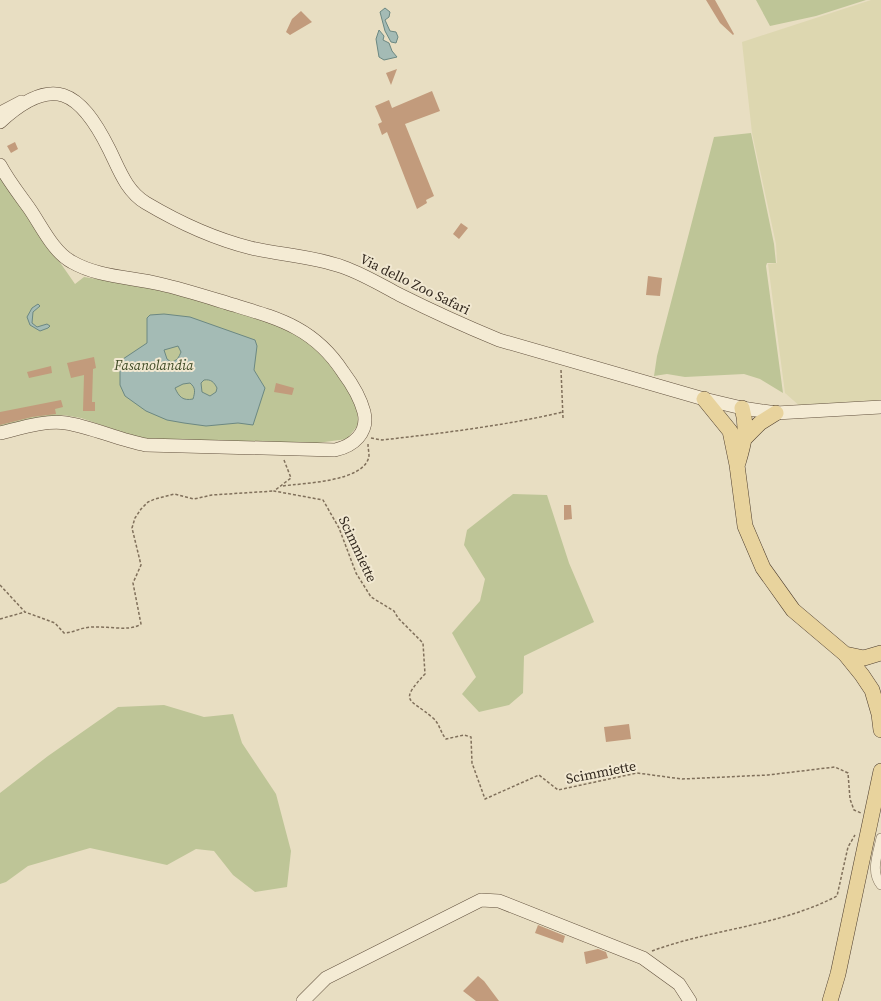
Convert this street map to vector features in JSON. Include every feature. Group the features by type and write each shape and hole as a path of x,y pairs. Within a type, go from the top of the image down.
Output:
{"main road":[{"path":"704,399 730,431 737,465 745,526 763,568 793,610 845,654 862,674 872,690 879,714 881,730"},
{"path":"730,431 734,418 742,408"},
{"path":"737,465 745,438 746,420 742,408"},
{"path":"745,438 760,422 776,413"},
{"path":"845,654 864,658 881,654"},
{"path":"830,1001 838,974 874,822 881,772"},
{"path":"836,1001 838,974"}],"street":[{"path":"0,111 38,90 50,89 59,93"},
{"path":"0,122 29,101 41,95 59,93"},
{"name":"Via dello Zoo Safari","path":"59,93 73,99 91,120 106,143 127,186 134,194 164,213 230,242 252,248 328,262 343,267 470,328 499,340 704,399 742,408 776,413 881,407"},
{"path":"0,165 62,256 70,262 96,272 160,284 278,320 301,330 323,346 334,357 361,401 365,416 361,433 355,442 346,447 335,450 146,445 123,440 66,423 38,424 0,433"},
{"path":"881,838 875,873 876,879 881,885"},
{"path":"303,1001 326,978 481,900 499,901 643,958 679,984 690,1001"}],"path":[{"path":"561,358 563,418"},
{"path":"282,486 339,479 353,473 366,462 369,456 367,438 382,440 450,432 526,420 563,412"},
{"path":"0,585 25,612 55,623 64,633 70,633 86,627 112,626 134,629 141,624 133,583 141,565 132,528 135,518 144,506 155,499 174,494 194,499 212,495 274,491 291,478 280,449"},
{"name":"Scimmiette","path":"274,491 323,500 339,528 356,572 371,597 394,610 398,618 423,643 425,674 411,688 409,696 412,704 433,718 446,739 464,735 471,738 472,763 484,799 539,775 558,790 637,773 682,779 768,775 835,767 848,773 850,799 854,810 874,822"},
{"path":"0,619 25,612"},
{"path":"643,958 647,953 665,946 751,926 824,903 837,896 848,847 858,829 874,822"}],"shaded area":[{"path":"871,0 881,0 881,401 802,408 785,393 768,264 777,263 776,244 752,133 742,42"}],"green space":[{"path":"756,0 866,0 816,16 770,26"},
{"path":"751,133 774,244 776,263 767,263 766,266 783,393 760,379 744,374 685,377 667,374 654,376 657,356 714,137"},
{"name":"Fasanolandia","path":"0,176 75,284 84,277 162,289 264,320 301,336 333,364 357,403 358,425 347,439 317,443 145,440 81,418 63,415 0,428"},
{"path":"513,494 547,495 569,563 594,622 524,656 523,693 509,705 479,712 462,694 476,677 452,633 480,601 485,579 464,545 467,530"},
{"path":"164,705 204,717 233,714 242,743 276,794 291,851 287,887 255,892 233,875 214,851 196,849 167,865 90,848 28,866 6,882 0,884 0,793 48,756 118,707"}],"water":[{"path":"385,8 390,12 389,17 385,20 390,31 396,32 398,37 396,43 391,42 385,31 380,12"},
{"path":"379,30 384,36 383,40 389,43 392,51 397,57 384,60 379,57 376,39"},
{"path":"38,304 40,306 33,312 32,323 37,327 47,324 50,326 40,331 30,325 27,317 32,308"},
{"path":"164,314 190,317 255,340 257,346 254,370 265,388 253,425 238,423 206,426 167,420 146,411 125,396 120,385 120,361 147,343 147,318 150,315","holes":["178,346 181,352 179,357 171,362 167,359 164,350","204,380 212,381 217,388 216,392 210,396 202,392 201,383","190,383 194,388 195,392 193,399 184,399 178,394 175,388 183,384"]}],"building":[{"path":"706,0 715,0 734,34 733,35 720,23"},
{"path":"301,11 312,22 290,35 286,32 292,19"},
{"path":"397,69 391,85 386,73"},
{"path":"432,91 440,111 405,124 434,196 426,200 427,203 417,209 387,132 382,135 378,124 382,122 375,106 389,100 392,108"},
{"path":"15,142 18,149 11,153 7,146"},
{"path":"461,223 468,228 459,239 453,234"},
{"path":"648,276 662,278 660,296 646,295"},
{"path":"94,357 96,368 93,369 92,402 95,402 95,411 83,411 84,375 71,378 67,363"},
{"path":"51,366 52,373 29,378 27,372"},
{"path":"276,383 294,388 292,395 274,392"},
{"path":"61,400 63,407 55,409 56,414 32,417 0,425 0,412"},
{"path":"564,505 571,505 572,519 564,520"},
{"path":"629,724 631,739 606,742 604,727"},
{"path":"538,925 565,936 563,943 535,933"},
{"path":"598,949 606,952 608,958 586,964 584,952"},
{"path":"478,976 484,981 499,1001 476,1001 463,991"}]}
